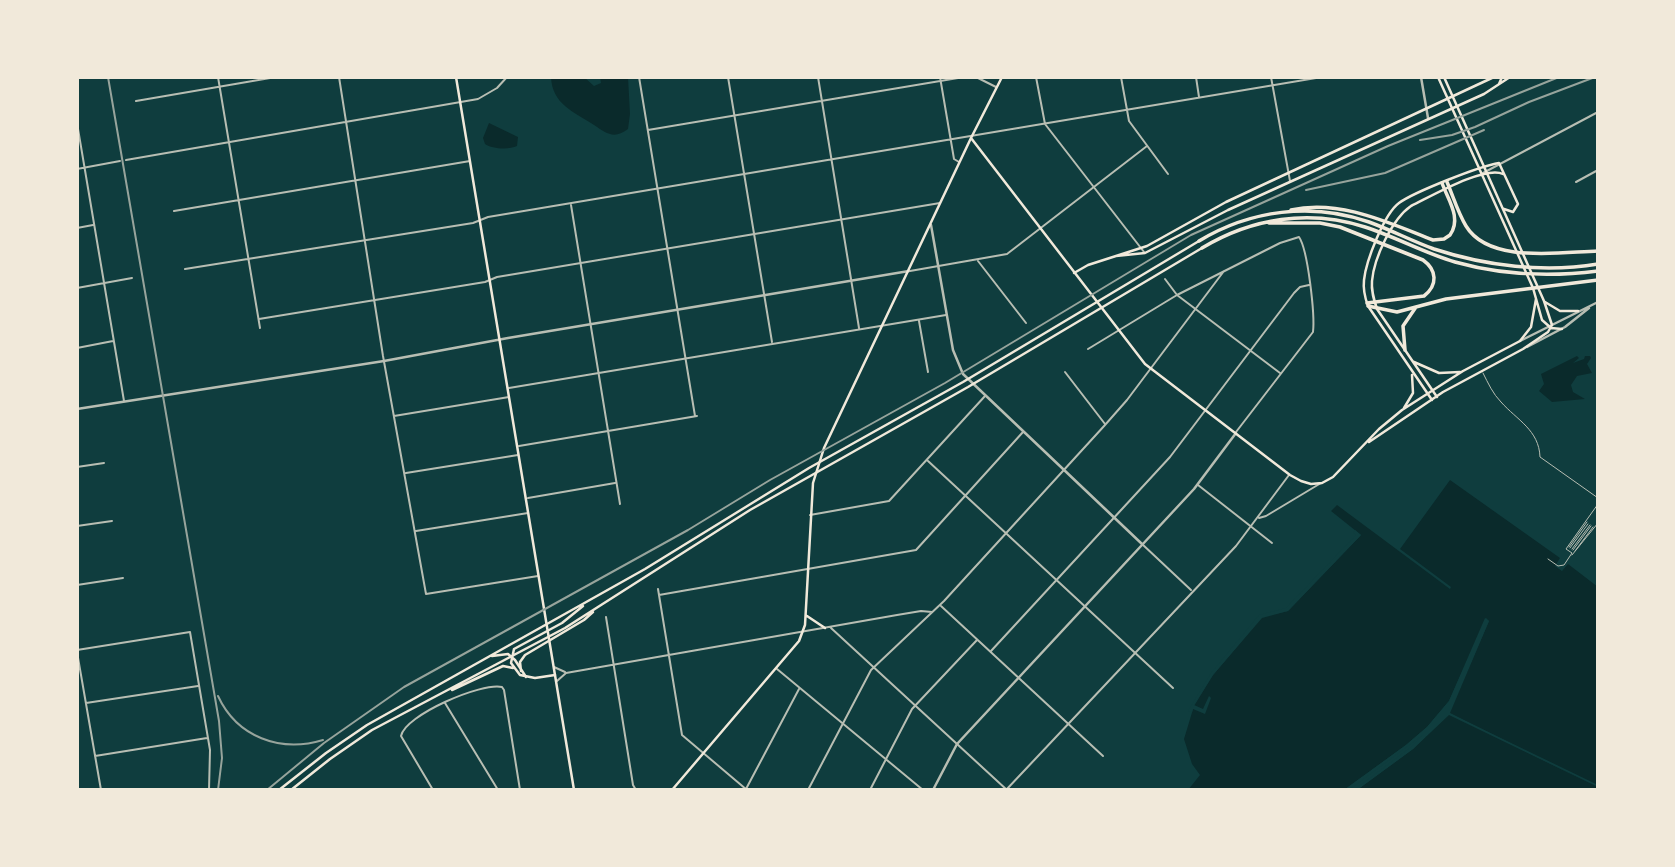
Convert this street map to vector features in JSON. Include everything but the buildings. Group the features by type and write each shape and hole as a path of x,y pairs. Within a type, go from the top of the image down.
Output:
{"highway":[{"path":"1444,183 1466,226 1475,237 1492,248 1546,252 1598,251"},
{"path":"1199,241 1234,222 1296,209 1328,208 1373,217 1433,240 1444,239 1454,229 1455,216 1447,190"},
{"path":"1282,212 1332,213 1370,223 1433,248 1497,264 1540,268 1598,264"},
{"path":"1202,248 1238,229 1284,218 1311,217 1333,219 1368,228 1457,262 1497,271 1540,274 1598,271"},
{"path":"1260,224 1320,223 1365,235 1423,260 1431,267 1434,285 1428,293 1419,298 1367,305"},
{"path":"1367,305 1397,312 1446,299 1598,280"},
{"path":"1405,350 1404,326 1416,306"}],"main road":[{"path":"456,77 574,790"},
{"path":"672,790 799,641 805,616 813,483 824,448 1002,77"},
{"path":"1438,77 1503,209 1544,301 1550,327"},
{"path":"1444,77 1536,299 1542,320 1550,327 1562,329"},
{"path":"1497,87 1502,77"},
{"path":"1116,256 1145,253 1264,193 1497,87 1510,77"},
{"path":"1074,273 1088,265 1140,248 1261,186 1491,78"},
{"path":"971,138 1151,368 1290,474 1306,483 1322,483 1333,477 1379,429 1402,410 1464,371 1520,341 1531,327 1536,299"},
{"path":"1432,400 1367,305 1363,289 1366,271 1391,211 1410,197 1499,163 1518,204 1513,212 1503,209"},
{"path":"1437,397 1377,309 1372,293 1373,274 1397,218 1410,206 1483,173 1498,172 1506,176"},
{"path":"1261,186 1264,193"},
{"path":"1194,219 1197,225"},
{"path":"279,790 326,752 367,725 586,602 1199,241"},
{"path":"521,671 522,657 538,645 750,510 968,387 1202,248"},
{"path":"1544,301 1560,312 1578,312"},
{"path":"1368,442 1437,397 1523,349 1550,327"},
{"path":"1411,360 1423,368 1439,373 1464,371"},
{"path":"1402,410 1413,393 1411,372"},
{"path":"555,675 535,678 517,673 511,657 514,649 562,623 586,602"},
{"path":"805,616 824,628"},
{"path":"291,790 372,730 538,645"},
{"path":"486,658 505,653 526,677"},
{"path":"446,692 503,666 514,668"}],"street":[{"path":"218,77 260,328"},
{"path":"136,101 276,77"},
{"path":"339,77 384,361 426,594 539,576"},
{"path":"126,160 461,103 487,95 507,77"},
{"path":"518,446 696,416 639,77"},
{"path":"728,77 772,344"},
{"path":"818,77 859,330"},
{"path":"940,77 954,159 959,162"},
{"path":"648,130 964,77"},
{"path":"976,77 997,87"},
{"path":"1036,77 1045,124 1145,253"},
{"path":"1121,77 1129,121 1168,174"},
{"path":"1196,77 1200,98"},
{"path":"1271,77 1290,181"},
{"path":"185,269 365,242 570,204 1322,77"},
{"path":"1421,77 1429,119"},
{"path":"1483,173 1598,112"},
{"path":"77,122 124,401"},
{"path":"77,409 384,361 1007,254 1147,146"},
{"path":"174,211 471,160"},
{"path":"77,169 120,161"},
{"path":"1576,182 1598,170"},
{"path":"570,204 620,504"},
{"path":"259,319 940,204"},
{"path":"77,228 94,225"},
{"path":"931,225 957,362 963,374 1192,591"},
{"path":"933,790 957,744 1197,485 1312,331 1303,243 1299,237 1292,238 1224,271 1177,295 1088,349"},
{"path":"978,260 1026,323"},
{"path":"808,790 874,667 941,605 1105,425 1224,271"},
{"path":"77,288 132,278"},
{"path":"1165,279 1177,295 1281,374"},
{"path":"991,651 1170,457 1299,288 1309,285"},
{"path":"1523,349 1562,329 1598,302"},
{"path":"1520,341 1592,306"},
{"path":"508,388 947,315"},
{"path":"919,320 928,372"},
{"path":"77,348 114,341"},
{"path":"1065,372 1105,425"},
{"path":"810,515 890,501 986,395"},
{"path":"394,416 510,397"},
{"path":"659,595 916,550 1024,432"},
{"path":"404,474 519,455"},
{"path":"928,461 1172,688"},
{"path":"77,467 104,463"},
{"path":"830,627 1007,790 1236,546 1290,474"},
{"path":"526,498 617,482"},
{"path":"1258,518 1322,483"},
{"path":"1197,485 1272,543"},
{"path":"415,531 529,513"},
{"path":"77,526 112,521"},
{"path":"77,585 123,578"},
{"path":"658,589 682,735 746,790 799,688"},
{"path":"941,605 1103,756"},
{"path":"556,681 566,673 614,664 921,611 933,612"},
{"path":"606,617 636,790"},
{"path":"101,790 77,651 190,632 211,760 209,790"},
{"path":"870,790 915,706 977,639"},
{"path":"554,667 566,673"},
{"path":"776,669 923,790"},
{"path":"86,703 199,685"},
{"path":"433,790 401,736 402,731 415,719 445,702 479,688 502,687 520,790"},
{"path":"445,702 498,790"},
{"path":"95,756 208,738"}],"lane":[{"path":"1482,371 1497,398 1532,432 1538,441 1540,457 1598,498"},
{"path":"1548,559 1563,566 1598,504"},
{"path":"1570,556 1574,555 1598,523"},
{"path":"1571,549 1589,524"}],"water":[{"path":"551,77 584,77 594,86 601,83 600,77 628,77 628,129 618,134 610,134 572,111 555,94"},
{"path":"489,123 518,137 517,146 501,148 485,144 483,138"},
{"path":"1577,356 1579,358 1573,363 1585,356 1591,358 1587,364 1592,373 1577,376 1571,385 1573,392 1585,399 1552,402 1539,391 1544,384 1541,374"},
{"path":"1450,480 1560,558 1555,566 1562,571 1568,564 1598,587 1598,785 1449,713 1489,621 1486,618 1449,701 1427,727 1406,745 1344,790 1188,790 1200,775 1192,764 1184,739 1194,706 1213,675 1262,617 1288,611 1361,535 1331,511 1337,505 1450,589 1451,587 1400,549"},
{"path":"1449,714 1598,787 1598,790 1357,790 1413,749"}],"pier":[{"path":"1355,530 1361,535 1288,611 1262,618 1213,675 1194,705 1203,709 1209,696 1211,698 1205,714 1193,709 1192,712 1188,711 1211,673 1259,615 1286,608 1356,535 1353,533"},
{"path":"1485,618 1489,621 1450,713 1598,787 1449,715 1413,749 1357,790 1354,790 1424,734 1349,790 1344,790 1406,745 1427,727 1449,701"}],"railway":[{"path":"108,77 219,721 222,758 218,790"},
{"path":"267,790 324,743 404,687 688,530 770,480 945,383 1191,235 1388,146 1559,77"},
{"path":"1420,140 1452,135 1475,127 1529,102 1595,77"},
{"path":"1306,190 1385,173 1484,130"},
{"path":"218,696 236,722 262,738 291,744 323,740"}]}
